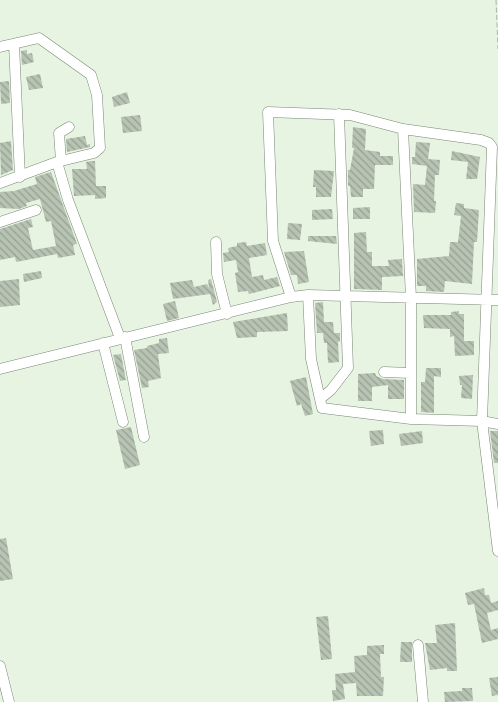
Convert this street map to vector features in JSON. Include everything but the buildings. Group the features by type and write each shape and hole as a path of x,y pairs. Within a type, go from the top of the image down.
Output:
{"street":[{"path":"0,47 40,38 90,73 97,95 100,148 94,153 59,161 0,183"},
{"path":"14,44 20,177"},
{"path":"291,297 273,241 268,114 270,111 350,115 403,129 481,140 489,143 492,147 482,421 498,551"},
{"path":"320,398 331,390 348,368 340,114"},
{"path":"69,127 61,130 58,135 59,161 68,200 122,338 144,437"},
{"path":"403,129 411,298 411,419"},
{"path":"0,222 36,210"},
{"path":"216,242 217,274 227,314"},
{"path":"308,295 311,358 324,409 411,419 482,421 498,424"},
{"path":"0,369 291,297 308,295 498,300"},
{"path":"104,343 123,422"},
{"path":"384,372 411,373"},
{"path":"418,645 423,702"},
{"path":"0,666 9,702"}],"path":[{"path":"496,0 498,49"}]}
